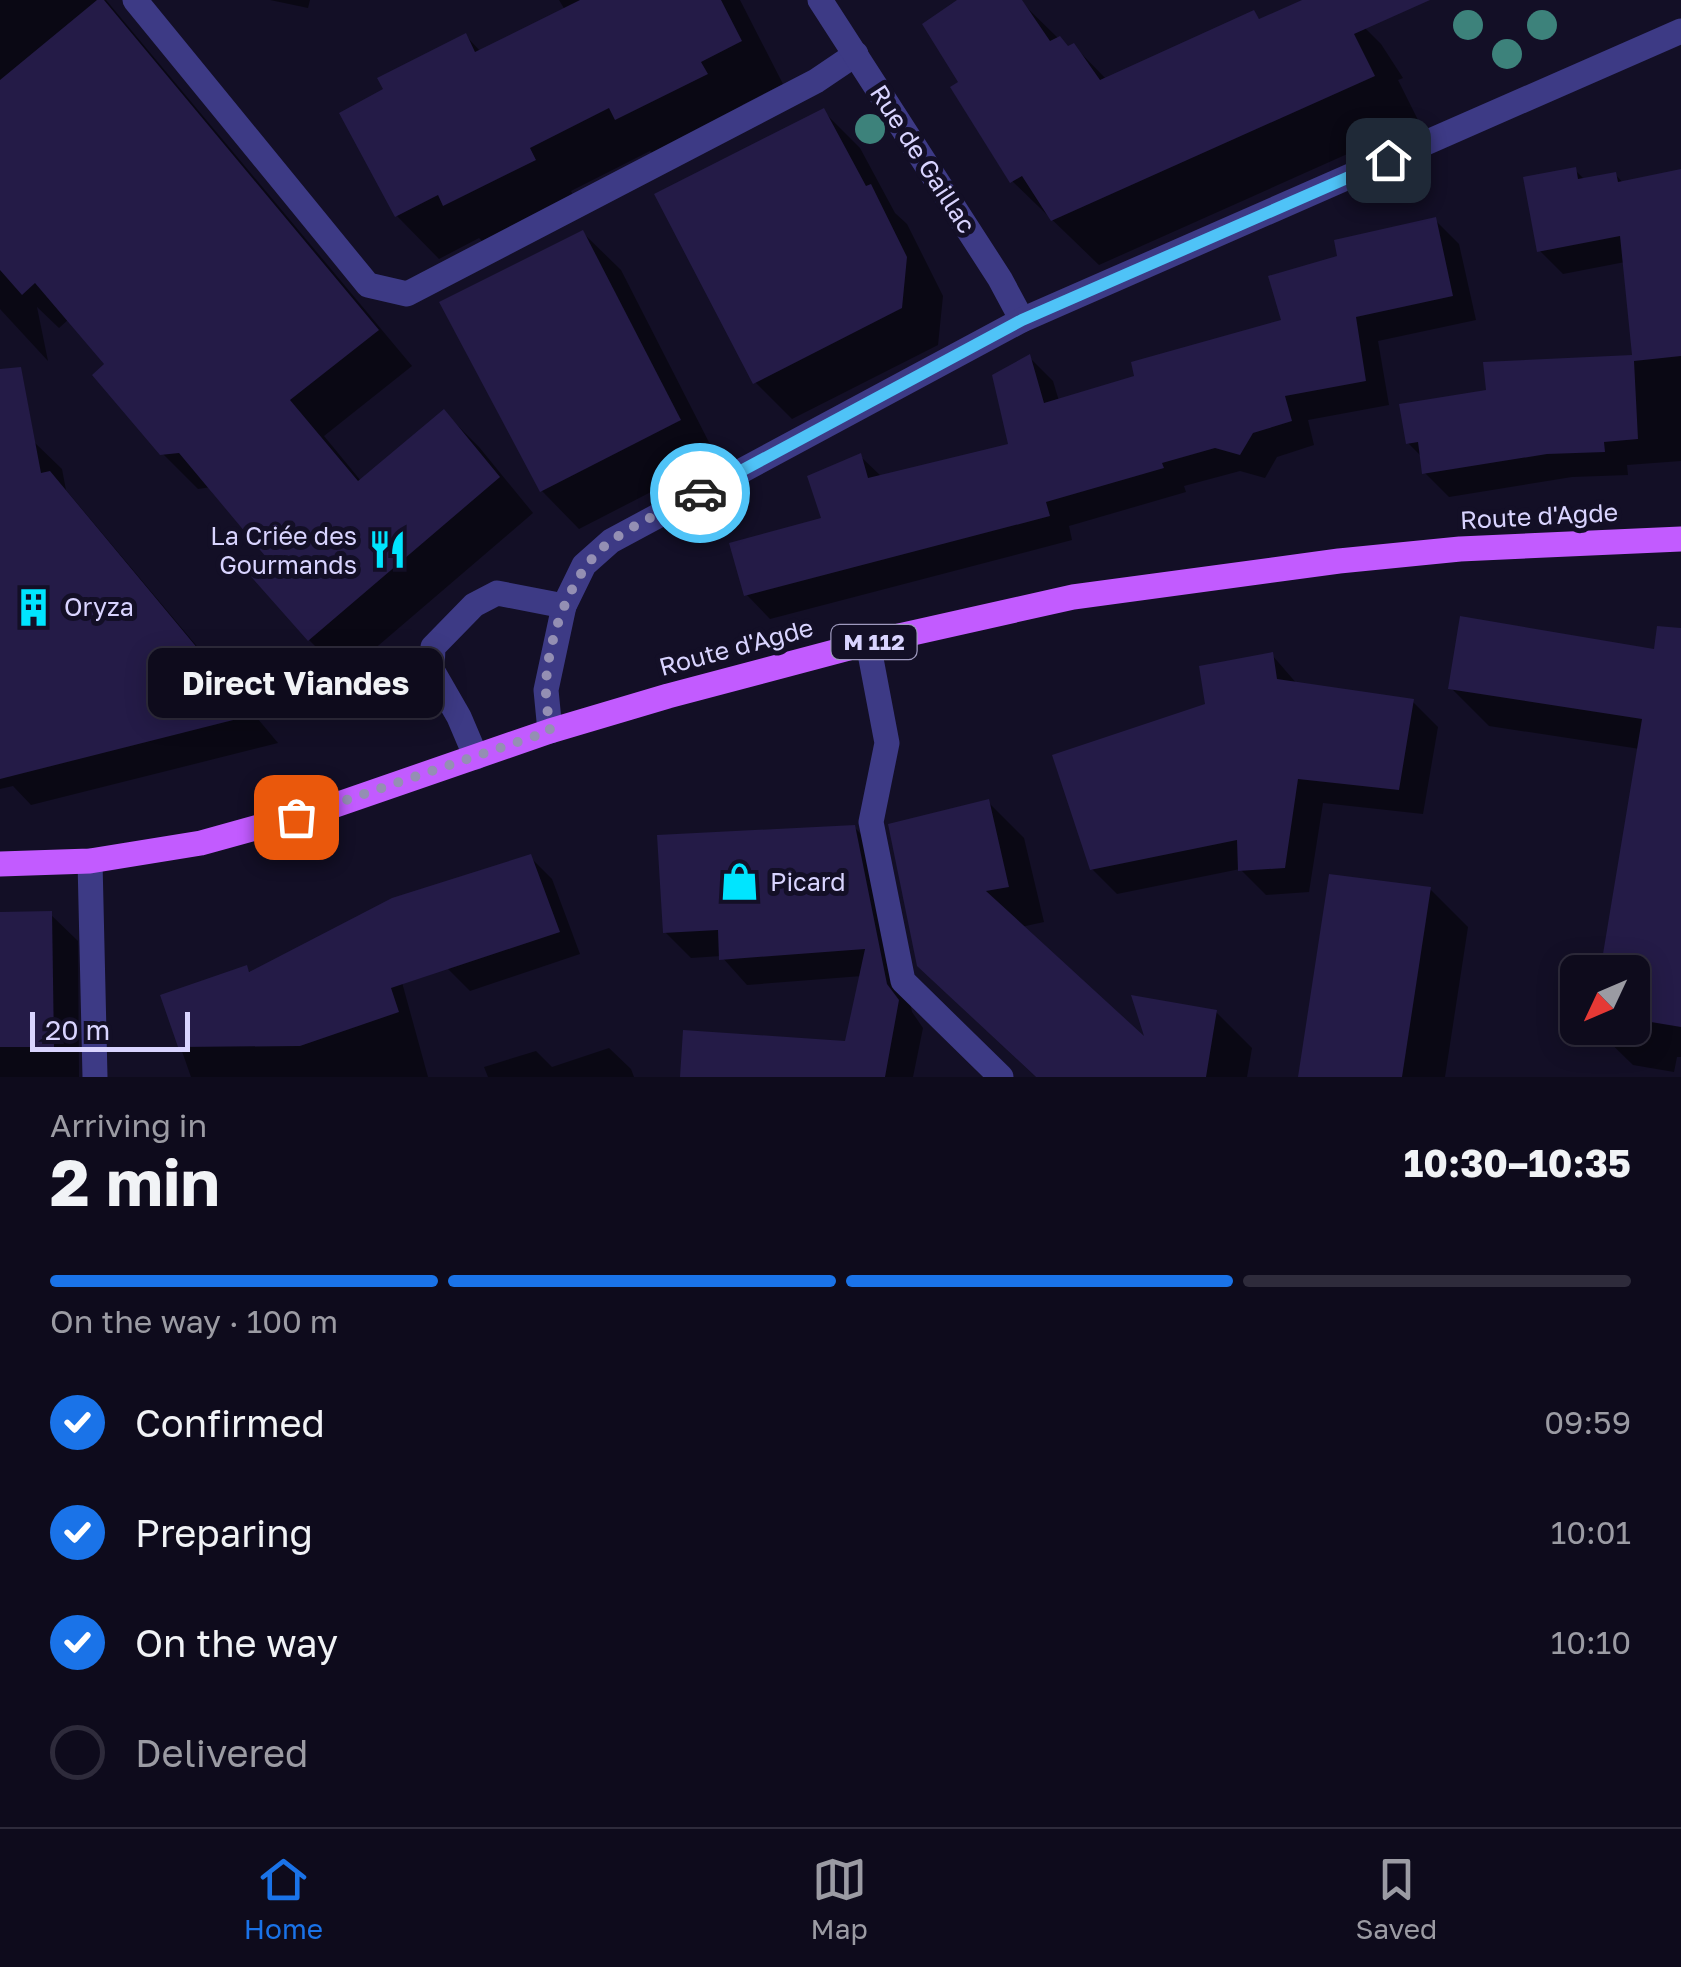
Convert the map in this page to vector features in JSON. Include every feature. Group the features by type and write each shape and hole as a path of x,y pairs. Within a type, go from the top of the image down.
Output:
{"main road":[{"name":"Route d'Agde","path":"0,864 90,861 200,843 327,808 550,731 868,643 1073,597 1460,549 1681,539"}],"street":[{"path":"135,0 368,285 407,294 816,81 856,54"},
{"name":"Rue de Gaillac","path":"820,0 1000,279 1022,320"},
{"path":"550,731 546,690 564,606 584,565 612,541 1022,320 1681,31"},
{"path":"476,756 432,670 434,647 474,605 497,593 564,606"},
{"path":"868,643 887,743 871,822 903,981 1002,1077"},
{"path":"90,861 94,1077"}],"building":[{"path":"97,0 104,0 379,330 290,400 358,481 444,409 500,477 308,641 247,572 266,557 179,453 160,455 92,375 104,364 35,283 22,295 0,270 0,80"},
{"path":"580,0 721,0 742,41 701,62 708,74 615,120 609,108 530,148 536,160 443,206 438,195 395,217 339,113 383,89 377,78 466,33 475,52"},
{"path":"957,0 1022,0 1050,41 1060,36 1068,46 1074,43 1100,80 1254,10 1259,19 1302,0 1430,0 1354,34 1375,76 1051,221 1022,176 1010,183 950,87 958,82 922,24"},
{"path":"824,108 866,186 871,184 907,257 902,308 753,384 654,194"},
{"path":"1576,167 1578,179 1616,172 1618,182 1681,169 1681,356 1634,361 1638,439 1604,442 1605,452 1547,454 1422,474 1418,442 1406,444 1399,404 1486,390 1483,362 1632,355 1620,236 1537,252 1523,177"},
{"path":"1436,217 1453,296 1356,317 1366,381 1285,396 1292,421 1253,433 1240,455 1215,448 1162,463 1164,468 1046,502 1050,516 744,596 729,543 821,518 807,476 861,453 868,478 1008,444 992,375 1030,354 1044,403 1134,376 1131,362 1281,320 1268,276 1337,256 1334,240"},
{"path":"583,230 681,420 540,492 439,302"},
{"name":"Oryza","path":"21,367 41,473 50,471 253,715 0,779 0,369"},
{"path":"1460,616 1654,649 1657,626 1681,628 1681,1027 1650,1022 1650,955 1603,955 1642,719 1448,689"},
{"path":"1273,652 1277,679 1414,699 1399,790 1298,779 1285,868 1238,871 1237,840 1090,870 1052,755 1205,704 1199,666"},
{"path":"989,799 1009,887 986,891 1144,1036 1131,995 1217,1010 1206,1077 1036,1077 917,966 888,824"},
{"path":"855,825 887,984 899,1000 885,1077 680,1077 683,1030 845,1041 865,949 719,960 718,930 663,933 657,835"},
{"path":"531,854 560,932 391,988 399,1012 300,1046 178,1047 160,995 247,965 249,972 392,898"},
{"path":"1329,874 1431,887 1402,1077 1298,1077"},
{"path":"52,911 54,1047 0,1047 0,912"}],"way so far":[{"path":"296,817 550,731 546,690 550,661 564,606 584,565 612,541 700,493"}],"place":[{"name":"La Criée des Gourmands","path":"387,550"},
{"name":"Oryza","path":"34,607"},
{"name":"Direct Viandes","path":"296,817"},
{"name":"Picard","path":"740,882"}],"route":[{"path":"700,493 1022,320 1388,160"}]}
